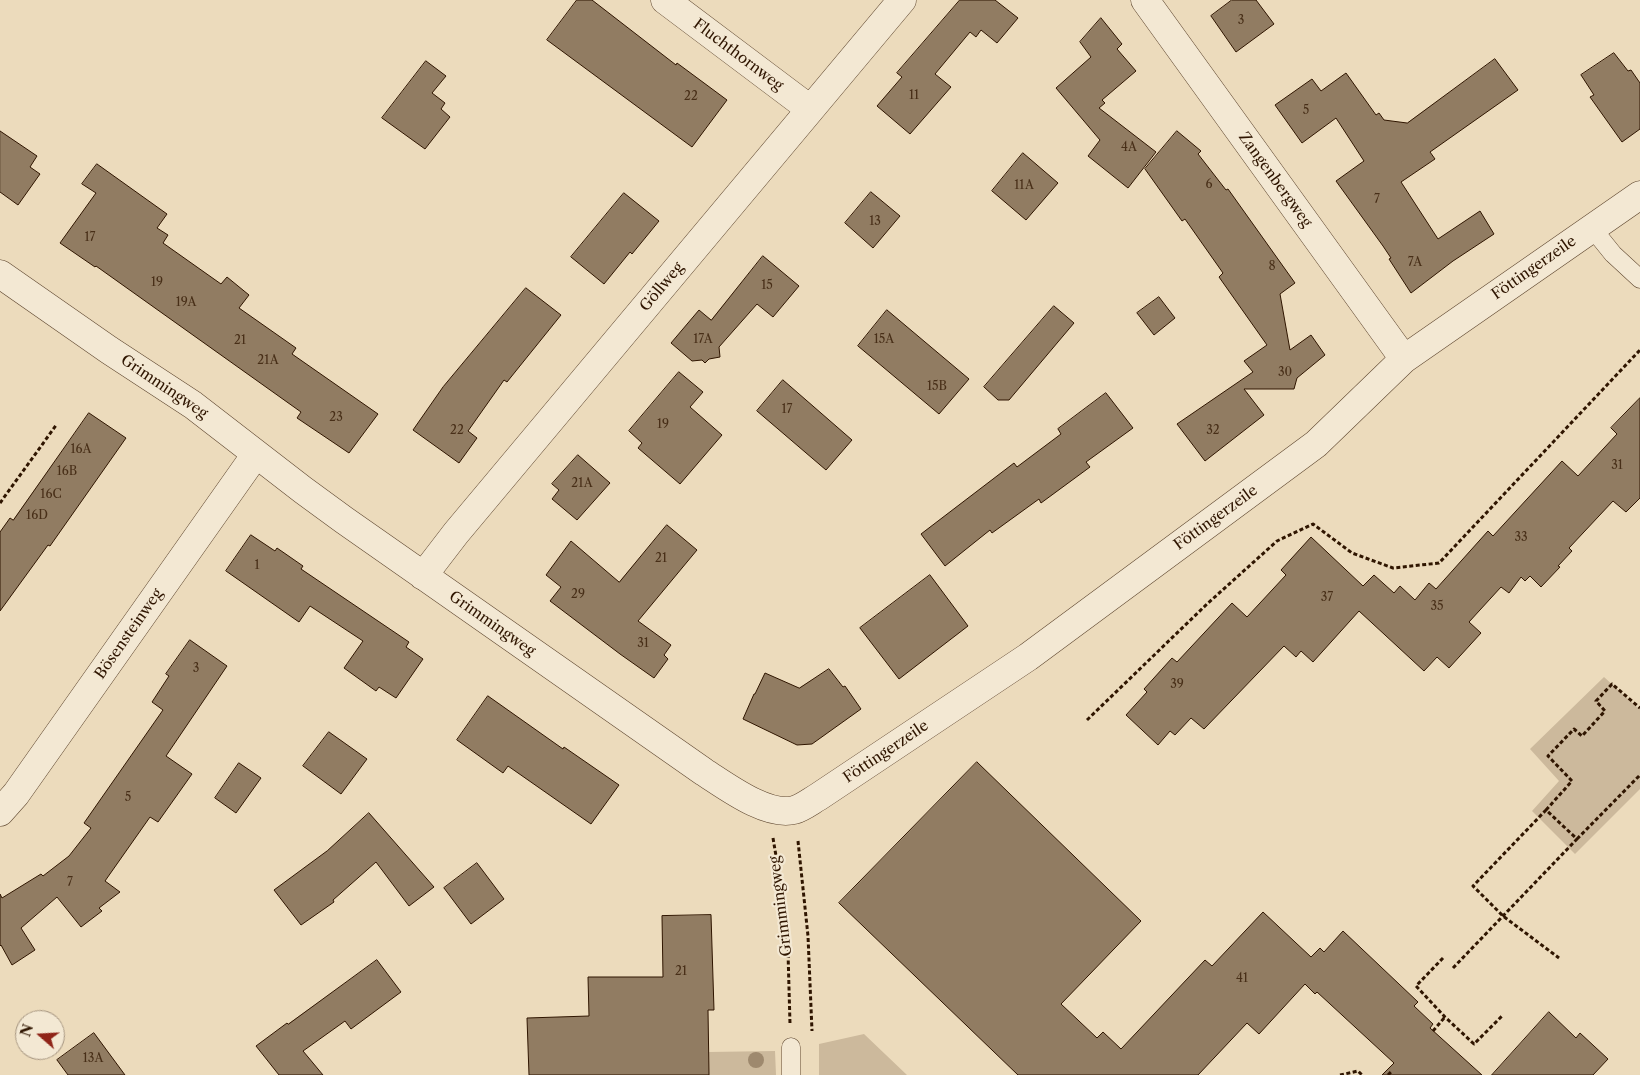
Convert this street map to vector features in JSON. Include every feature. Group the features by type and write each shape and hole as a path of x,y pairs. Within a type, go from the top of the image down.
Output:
{"street":[{"name":"Fluchthornweg","path":"665,0 810,109"},
{"name":"Göllweg","path":"423,576 462,526 902,0"},
{"name":"Zangenbergweg","path":"1145,0 1404,360"},
{"name":"Föttingerzeile","path":"784,810 818,797 1044,646 1316,444 1404,360 1640,195"},
{"name":"Grimmingweg","path":"0,274 109,350 193,405 302,490 704,772 750,800 784,810"},
{"name":"Bösensteinweg","path":"0,812 16,794 256,454"}],"lane":[{"path":"1592,228 1612,254 1640,279"},
{"path":"791,1047 792,1075"}],"path":[{"path":"1087,720 1207,604 1277,541 1313,524 1352,552 1393,568 1438,563 1640,350"},
{"path":"0,503 57,424"},
{"path":"1559,958 1503,916 1473,886 1572,781 1548,756 1574,729 1582,736 1605,712 1596,701 1612,684 1640,708"},
{"path":"1453,968 1640,775"},
{"path":"784,810 808,936 813,1039"},
{"name":"Grimmingweg","path":"784,810 773,842 788,952 791,1047"},
{"path":"1546,810 1577,839"},
{"path":"1443,958 1416,986 1445,1017 1474,1044 1503,1015"},
{"path":"1433,1031 1445,1017"},
{"path":"1340,1075 1358,1070 1362,1075"},
{"path":"1388,1075 1391,1072"}],"shaded area":[{"path":"1604,677 1640,708 1640,789 1575,854 1532,811 1559,781 1530,749"},
{"path":"864,1034 907,1075 819,1075 819,1044"},
{"path":"775,1051 776,1075 709,1075 709,1052"}],"building":[{"path":"577,0 592,0 676,65 677,63 727,100 692,147 547,40"},
{"path":"960,0 995,0 1018,18 997,43 981,30 976,37 970,32 935,74 951,87 910,134 877,106 902,77 897,73"},
{"path":"1232,0 1256,0 1274,24 1236,52 1211,16"},
{"path":"1101,18 1122,44 1117,49 1136,71 1102,100 1105,103 1099,108 1156,152 1128,188 1088,156 1100,140 1056,88 1091,57 1080,42"},
{"path":"1614,53 1628,71 1631,70 1640,83 1640,129 1622,142 1590,97 1594,95 1581,75"},
{"path":"1495,59 1518,90 1430,152 1435,159 1401,182 1438,239 1480,211 1494,234 1453,261 1411,293 1383,246 1336,181 1364,161 1336,118 1302,143 1275,105 1312,79 1321,91 1346,73 1376,115 1379,113 1384,120 1407,123"},
{"path":"426,61 446,76 432,93 445,103 441,109 450,117 425,149 382,118"},
{"path":"0,131 37,156 30,167 40,174 18,205 0,192"},
{"path":"1177,131 1201,151 1198,154 1226,190 1228,189 1295,283 1280,294 1290,350 1311,335 1325,355 1297,378 1294,389 1244,389 1264,415 1205,461 1177,424 1253,372 1244,361 1267,345 1219,277 1223,273 1185,219 1182,221 1145,169"},
{"path":"1023,153 1058,183 1026,220 992,191"},
{"path":"97,164 167,214 157,228 168,235 163,243 221,284 227,277 249,295 239,308 296,348 292,354 378,414 349,453 297,418 301,412 96,266 60,243 96,193 82,184"},
{"path":"871,192 900,216 873,248 845,223"},
{"path":"624,193 659,221 604,284 571,257"},
{"path":"763,256 799,286 773,317 757,304 719,347 720,357 709,359 705,363 702,360 692,361 671,343 699,310 711,320"},
{"path":"526,288 561,315 507,382 504,380 468,431 477,438 459,463 413,430 443,387"},
{"path":"1159,297 1175,318 1154,335 1137,313"},
{"path":"1054,306 1074,323 1009,400 998,400 984,387"},
{"path":"887,310 969,379 939,414 858,346"},
{"path":"679,372 703,392 690,407 722,435 680,484 638,448 642,443 629,431"},
{"path":"783,380 852,440 826,470 757,411"},
{"path":"1106,393 1133,428 1086,462 1090,467 1041,503 1039,499 992,533 990,530 945,566 921,534 1014,463 1017,467 1061,434 1058,429"},
{"path":"1640,398 1640,498 1626,512 1613,501 1569,548 1572,551 1541,587 1530,576 1525,581 1521,577 1509,593 1501,587 1469,622 1481,633 1449,668 1437,657 1424,671 1359,611 1313,662 1301,651 1296,657 1284,646 1204,729 1191,718 1175,735 1170,731 1158,745 1126,715 1147,692 1144,689 1172,658 1177,662 1232,603 1247,617 1286,575 1281,570 1311,537 1363,586 1374,575 1394,593 1400,586 1415,600 1429,583 1436,589 1488,531 1493,536 1562,461 1578,476 1617,434 1611,428"},
{"path":"89,413 126,438 50,546 48,545 0,611 0,532 10,518 13,520"},
{"path":"578,455 610,483 577,520 552,499 559,490 552,484"},
{"path":"667,525 697,550 638,621 671,645 664,655 668,659 654,678 550,601 561,587 546,575 571,541 619,582"},
{"path":"251,535 275,551 277,548 303,566 301,569 409,642 406,647 423,659 396,698 379,687 376,691 344,668 363,641 310,606 299,622 226,571"},
{"path":"930,575 968,626 899,679 860,628"},
{"path":"190,640 227,666 166,756 192,774 158,822 150,817 105,881 120,892 99,908 102,911 81,927 57,897 21,928 35,950 12,965 0,946 0,894 2,898 41,874 43,876 69,856 91,828 84,823 163,710 152,702 169,676 166,674"},
{"path":"829,669 843,687 845,686 861,709 812,744 797,745 743,719 765,673 799,688"},
{"path":"488,696 563,749 564,747 619,785 591,824 508,766 503,773 457,740"},
{"path":"329,732 367,759 341,794 303,766"},
{"path":"977,762 1141,921 1061,1004 1097,1038 1103,1032 1121,1049 1205,960 1212,966 1263,912 1311,957 1320,948 1324,952 1343,931 1418,1002 1414,1006 1433,1024 1430,1028 1482,1075 1382,1075 1394,1063 1317,992 1315,994 1305,984 1259,1034 1247,1023 1198,1075 1018,1075 839,903"},
{"path":"239,763 261,778 236,813 215,798"},
{"path":"369,813 434,887 409,906 376,862 333,900 334,902 301,925 274,890 327,851"},
{"path":"477,863 504,899 471,924 444,888"},
{"path":"711,915 714,1010 708,1010 709,1075 529,1075 527,1018 589,1016 588,977 663,977 662,916"},
{"path":"377,960 401,992 351,1029 345,1021 303,1051 323,1075 279,1075 256,1046"},
{"path":"1549,1012 1576,1038 1580,1033 1608,1059 1593,1075 1492,1075"},
{"path":"94,1033 125,1075 68,1075 57,1060 65,1060 65,1054"}]}
